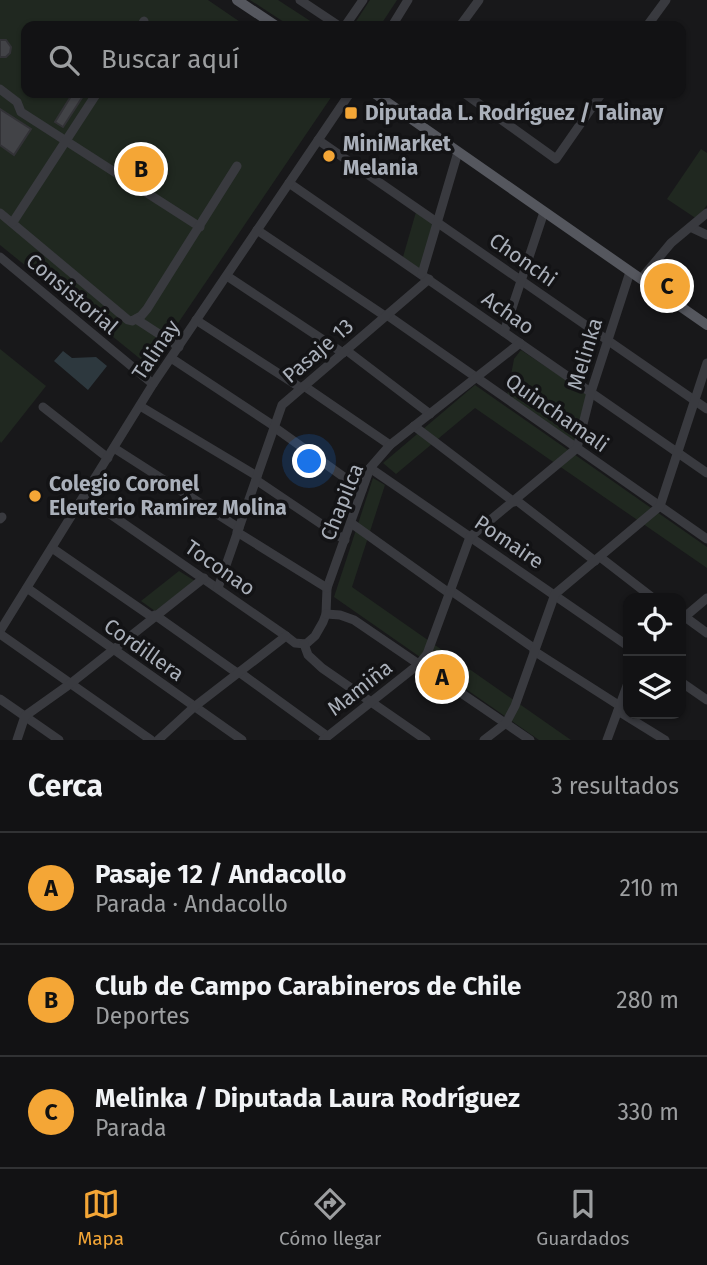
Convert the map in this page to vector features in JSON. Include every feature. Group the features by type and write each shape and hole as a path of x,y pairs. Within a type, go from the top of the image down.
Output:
{"main road":[{"path":"237,0 268,21"},
{"path":"381,98 707,325"}],"street":[{"path":"300,0 332,21"},
{"path":"348,21 363,0"},
{"path":"395,21 408,0"},
{"path":"463,21 478,0"},
{"path":"651,21 666,0"},
{"path":"0,89 18,102 21,112 200,227"},
{"path":"13,222 94,98"},
{"name":"Talinay","path":"0,633 3,621 27,589 153,384 347,98"},
{"path":"471,98 556,159 599,98"},
{"name":"Chonchi","path":"318,139 707,409"},
{"path":"425,277 436,221 458,152"},
{"path":"0,212 128,320 136,319 147,309 237,166"},
{"name":"Achao","path":"289,183 707,473"},
{"path":"504,332 544,212"},
{"path":"640,279 671,243 707,213"},
{"path":"692,228 707,234"},
{"name":"Quinchamali","path":"257,230 386,316 707,539"},
{"name":"Consistorial","path":"0,257 153,384"},
{"name":"Melinka","path":"576,448 630,272"},
{"path":"227,275 344,351 429,414"},
{"name":"Pasaje 13","path":"218,588 282,405 386,316 425,277"},
{"path":"136,319 179,347"},
{"path":"196,320 390,445"},
{"name":"Chapilca","path":"326,614 327,588 370,468 390,445 520,343"},
{"path":"171,358 274,427 362,491"},
{"path":"484,740 506,723 515,706 555,594 660,506 707,363"},
{"path":"140,405 256,478 345,540"},
{"path":"43,407 108,458"},
{"path":"414,426 646,593"},
{"path":"419,664 427,654 470,537 576,448"},
{"path":"114,449 327,588"},
{"name":"Pomaire","path":"370,468 623,642"},
{"name":"Toconao","path":"84,495 286,636 303,645 308,655 322,668 426,740"},
{"path":"351,523 664,740"},
{"path":"52,548 238,672 329,738"},
{"path":"18,740 25,716 70,684 204,578"},
{"name":"Cordillera","path":"27,589 242,740"},
{"path":"686,616 707,598"},
{"path":"303,645 315,636 326,614 340,614 354,620 530,740"},
{"path":"686,621 707,633"},
{"path":"0,633 151,740"},
{"path":"158,740 194,707 286,636"},
{"name":"Mamiña","path":"329,738 419,664"},
{"path":"686,685 707,700"},
{"path":"607,740 623,697"},
{"path":"0,699 59,740"}],"shaded area":[{"path":"0,0 208,0 239,21 21,21 21,98 331,98 149,366 0,245"},
{"path":"250,0 278,0 310,21 282,21"},
{"path":"370,0 397,0 383,21 356,21"},
{"path":"701,149 707,153 707,205 697,219 667,199"},
{"path":"416,212 433,223 420,270 403,257"},
{"path":"0,349 46,386 1,443 0,441"},
{"path":"521,350 587,394 574,441 507,396 514,359"},
{"path":"63,351 72,358 96,357 107,366 88,390 54,361"},
{"path":"475,385 707,547 707,568 475,408 396,474 383,463"},
{"path":"373,478 385,485 352,587 571,740 539,740 334,597"},
{"path":"179,571 195,581 155,611 141,601"}],"building":[{"path":"0,40 6,40 11,47 6,57 0,57"},
{"path":"70,98 82,98 63,127 55,122"},
{"path":"0,109 31,129 14,155 0,145"}],"place":[{"name":"Diputada L. Rodríguez / Talinay","path":"351,113"},
{"name":"MiniMarket Melania","path":"329,156"},
{"name":"Club de Campo Carabineros de Chile","path":"141,169"},
{"name":"Melinka / Diputada Laura Rodríguez","path":"667,286"},
{"name":"Colegio Coronel Eleuterio Ramírez Molina","path":"35,496"},
{"name":"Pasaje 12 / Andacollo","path":"442,677"}]}
